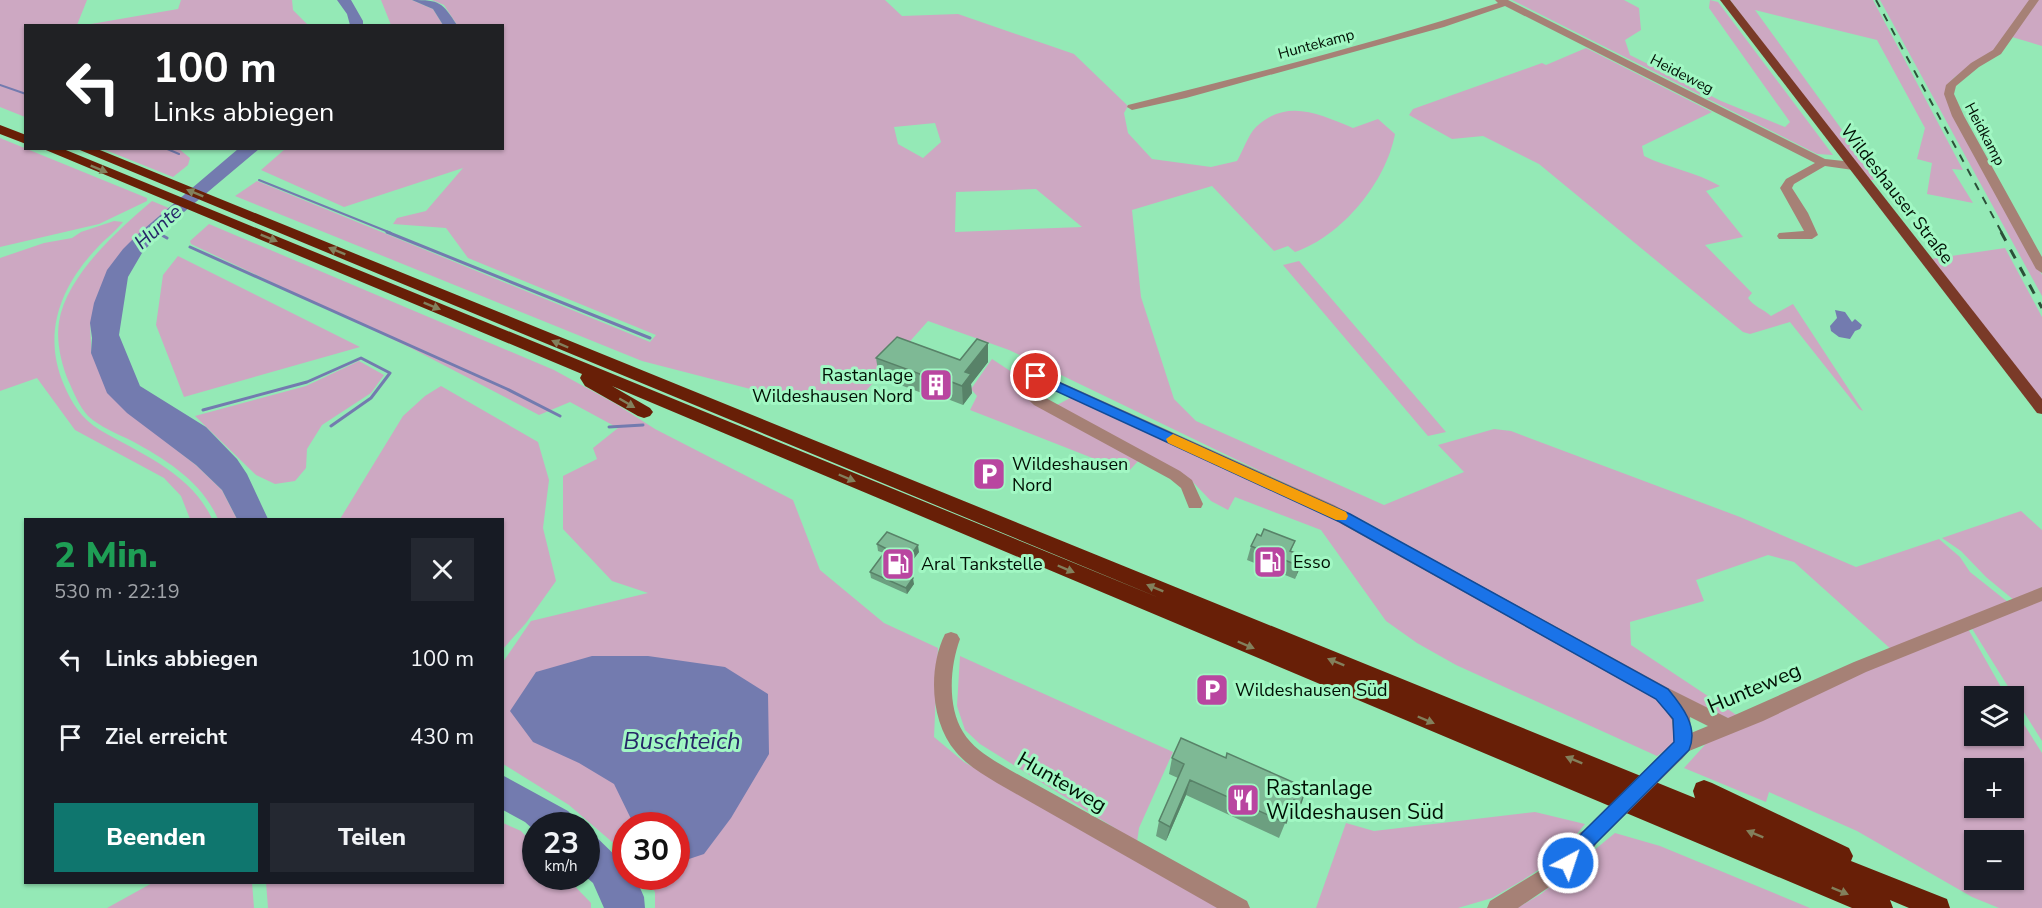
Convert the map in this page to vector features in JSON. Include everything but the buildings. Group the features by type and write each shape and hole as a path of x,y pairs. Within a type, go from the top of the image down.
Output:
{"highway":[{"path":"0,116 24,125"},
{"path":"0,129 24,139"},
{"path":"53,150 151,190 221,211 1938,908"},
{"path":"87,150 164,181 221,211 580,366 1881,908"},
{"path":"580,366 591,382 644,412"},
{"path":"1704,791 1868,868 1906,895"}],"main road":[{"name":"Wildeshauser Straße","path":"1725,0 2042,409"}],"street":[{"name":"Heidkamp","path":"2034,0 1997,52 1958,78 1951,85 1949,94 1958,116 2042,269"},
{"name":"Heideweg","path":"1503,1 1822,162 1853,166"},
{"name":"Huntekamp","path":"1132,107 1193,93 1440,26 1503,1"},
{"path":"1783,236 1812,235 1802,213 1786,188 1790,182 1819,166 1822,162"},
{"path":"1195,504 1187,484 1175,475 1039,401 1024,389 1024,382 1033,376 1040,378 1328,509 1662,694 1726,726"},
{"name":"Hunteweg","path":"1497,908 1534,888 1568,863 1588,839 1679,749 1860,667 2042,594"},
{"name":"Hunteweg","path":"951,639 945,650 945,704 950,726 962,747 1009,778 1240,908"},
{"path":"1662,694 1681,717 1679,749"}],"shaded area":[{"path":"0,0 87,0 77,24 24,24 24,117 0,107"},
{"path":"181,0 292,0 293,10 307,24 91,24 178,9"},
{"path":"381,0 412,0 433,9 442,24 391,24"},
{"path":"432,0 885,0 902,16 958,14 1074,54 1128,106 1124,113 1128,133 1152,159 1211,167 1237,161 1253,130 1268,118 1279,113 1303,111 1353,128 1378,119 1395,134 1390,152 1372,188 1345,220 1329,234 1295,252 1288,246 1274,251 1212,186 1132,210 1141,297 1174,399 1196,421 1384,505 1464,472 1438,445 1494,429 1511,431 1740,517 1856,567 1939,539 1960,557 1970,572 2009,603 1893,651 1794,562 1768,555 1696,580 1704,601 1630,622 1631,645 1738,716 1733,720 1688,702 1366,522 1009,350 928,321 864,393 793,400 642,361 235,196 257,181 650,342 656,335 468,258 446,228 393,224 397,218 426,211 463,168 344,207 261,170 284,150 504,150 504,24 456,24 444,5","holes":["935,123 941,142 923,158 898,144 894,127","1036,189 1082,227 955,232 956,192"]},
{"path":"1512,0 1624,0 1639,8 1641,30 1625,40 1630,55 1721,101 1785,127 1790,122 1709,8 1710,0 1718,2 1833,155 1817,154"},
{"path":"1730,0 1873,0 1963,170 1952,169 1973,203 1927,194 1932,163 1917,159 1925,128 1877,40 1755,10 1853,145 1875,180 1867,180"},
{"path":"1880,0 2032,0 1997,48 1948,84 2042,275 2042,296"},
{"path":"2037,0 2042,0 2042,46 2012,37"},
{"path":"1586,48 1712,112 1642,146 1644,156 1720,186 1706,191 1743,237 1705,245 1752,293 1748,298 1750,301 1771,316 1793,304 1863,411 1859,409 1790,322 1750,334 1743,332 1539,164 1483,136 1452,139 1409,115 1413,109 1542,63 1546,65"},
{"path":"0,138 24,148 24,150 29,150 147,198 147,201 99,224 0,247"},
{"path":"106,150 180,150 190,158 188,165 173,177"},
{"path":"152,201 169,208 129,244 110,270 102,285 91,321 91,353 164,440 196,465 222,490 236,518 217,518 203,494 182,473 158,456 88,416 68,380 60,352 58,329 64,305 72,288 95,255"},
{"path":"114,221 123,222 84,263 64,295 58,312 55,348 64,385 78,410 88,421 164,466 178,477 203,503 211,518 190,518 181,496 164,478 75,430 37,378 0,391 0,258 44,243 72,238 81,232"},
{"path":"209,224 554,370 616,404 655,429 793,500 820,570 884,623 938,648 934,737 964,762 1220,908 655,908 654,890 690,890 690,812 612,812 612,842 600,832 600,812 577,812 504,765 504,661 531,621 648,593 612,581 563,529 563,476 597,459 593,448 618,428 570,402 539,415 411,348 191,244 190,241"},
{"path":"2005,248 2042,317 2042,402 1931,259"},
{"path":"178,256 360,347 184,397 156,325 163,275"},
{"path":"1299,261 1446,432 1428,436 1283,265"},
{"path":"992,359 1015,374 1022,391 1139,460 1128,472 970,410 977,396 971,389"},
{"path":"359,361 384,375 371,393 322,425 307,449 306,468 295,481 275,484 256,475 195,416 306,386"},
{"path":"441,386 538,442 549,480 543,528 556,581 526,623 504,648 504,518 341,518 403,416 425,396"},
{"path":"1072,397 1323,512 1652,693 1671,711 1675,744 1657,756 1456,665 1417,643 1386,621 1321,530 1235,497 1228,510 1211,501 1189,478 1057,405"},
{"path":"2021,511 2042,530 2042,587 2015,601 1986,577 1961,551 1942,538"},
{"path":"2042,599 2042,741 2024,712 2024,686 2008,686 1971,627"},
{"path":"1967,627 2000,686 1964,686 1964,746 2024,746 2024,724 2042,753 2042,908 1999,908 1972,897 1857,831 1769,792 1766,802 1684,768 1712,737"},
{"path":"960,656 1173,752 1139,828 1137,842 980,744 965,730 957,706"},
{"path":"1535,812 1585,824 1558,857 1492,898 1458,908 1316,908 1346,823 1374,831"},
{"path":"504,823 522,832 522,890 578,890 591,903 591,908 268,908 266,884 504,884"},
{"path":"1615,833 1660,846 1810,908 1517,908 1541,894"},
{"path":"150,884 252,884 254,908 107,908"}],"water":[{"path":"337,0 351,0 363,24 350,24 347,14"},
{"path":"412,0 439,4 448,11 456,24 442,24 433,9"},
{"name":"Hunte","path":"237,150 258,150 165,228 142,253 128,277 119,335 140,386 206,427 237,459 247,474 268,518 236,518 222,490 196,465 127,413 107,393 91,353 90,323 94,303 107,270 138,234"},
{"path":"1835,310 1845,312 1852,322 1855,319 1862,325 1850,339 1839,337 1831,331 1830,326 1837,318"},
{"name":"Buschteich","path":"592,656 648,656 725,667 768,694 769,754 731,818 704,854 690,859 690,812 628,812 614,784 579,763 533,742 510,711 536,672"},
{"path":"504,776 568,811 522,812 522,820 504,811"},
{"path":"600,841 612,852 612,890 641,890 645,908 604,908 596,890 600,890"}],"waterway":[{"path":"0,85 24,93"},
{"path":"170,150 179,154"},
{"path":"259,180 391,233"},
{"path":"387,232 650,338"},
{"name":"Hunte","path":"158,233 167,238"},
{"path":"190,247 507,389 560,416"},
{"path":"203,410 307,382 361,358 390,373 371,398 331,426"},
{"path":"609,427 643,425"}],"railway":[{"path":"1876,0 2002,233"},
{"path":"2001,232 2042,308"}],"slow traffic":[{"path":"1173,439 1341,516"}],"place":[{"name":"Rastanlage Wildeshausen Nord","path":"936,385"},
{"name":"Wildeshausen Nord","path":"989,474"},
{"name":"Esso","path":"1270,562"},
{"name":"Aral Tankstelle","path":"898,564"},
{"name":"Wildeshausen Süd","path":"1212,690"},
{"name":"Rastanlage Wildeshausen Süd","path":"1243,800"}],"route":[{"path":"1036,376 1328,509 1662,694 1681,717 1683,745 1588,839 1568,863"}]}
